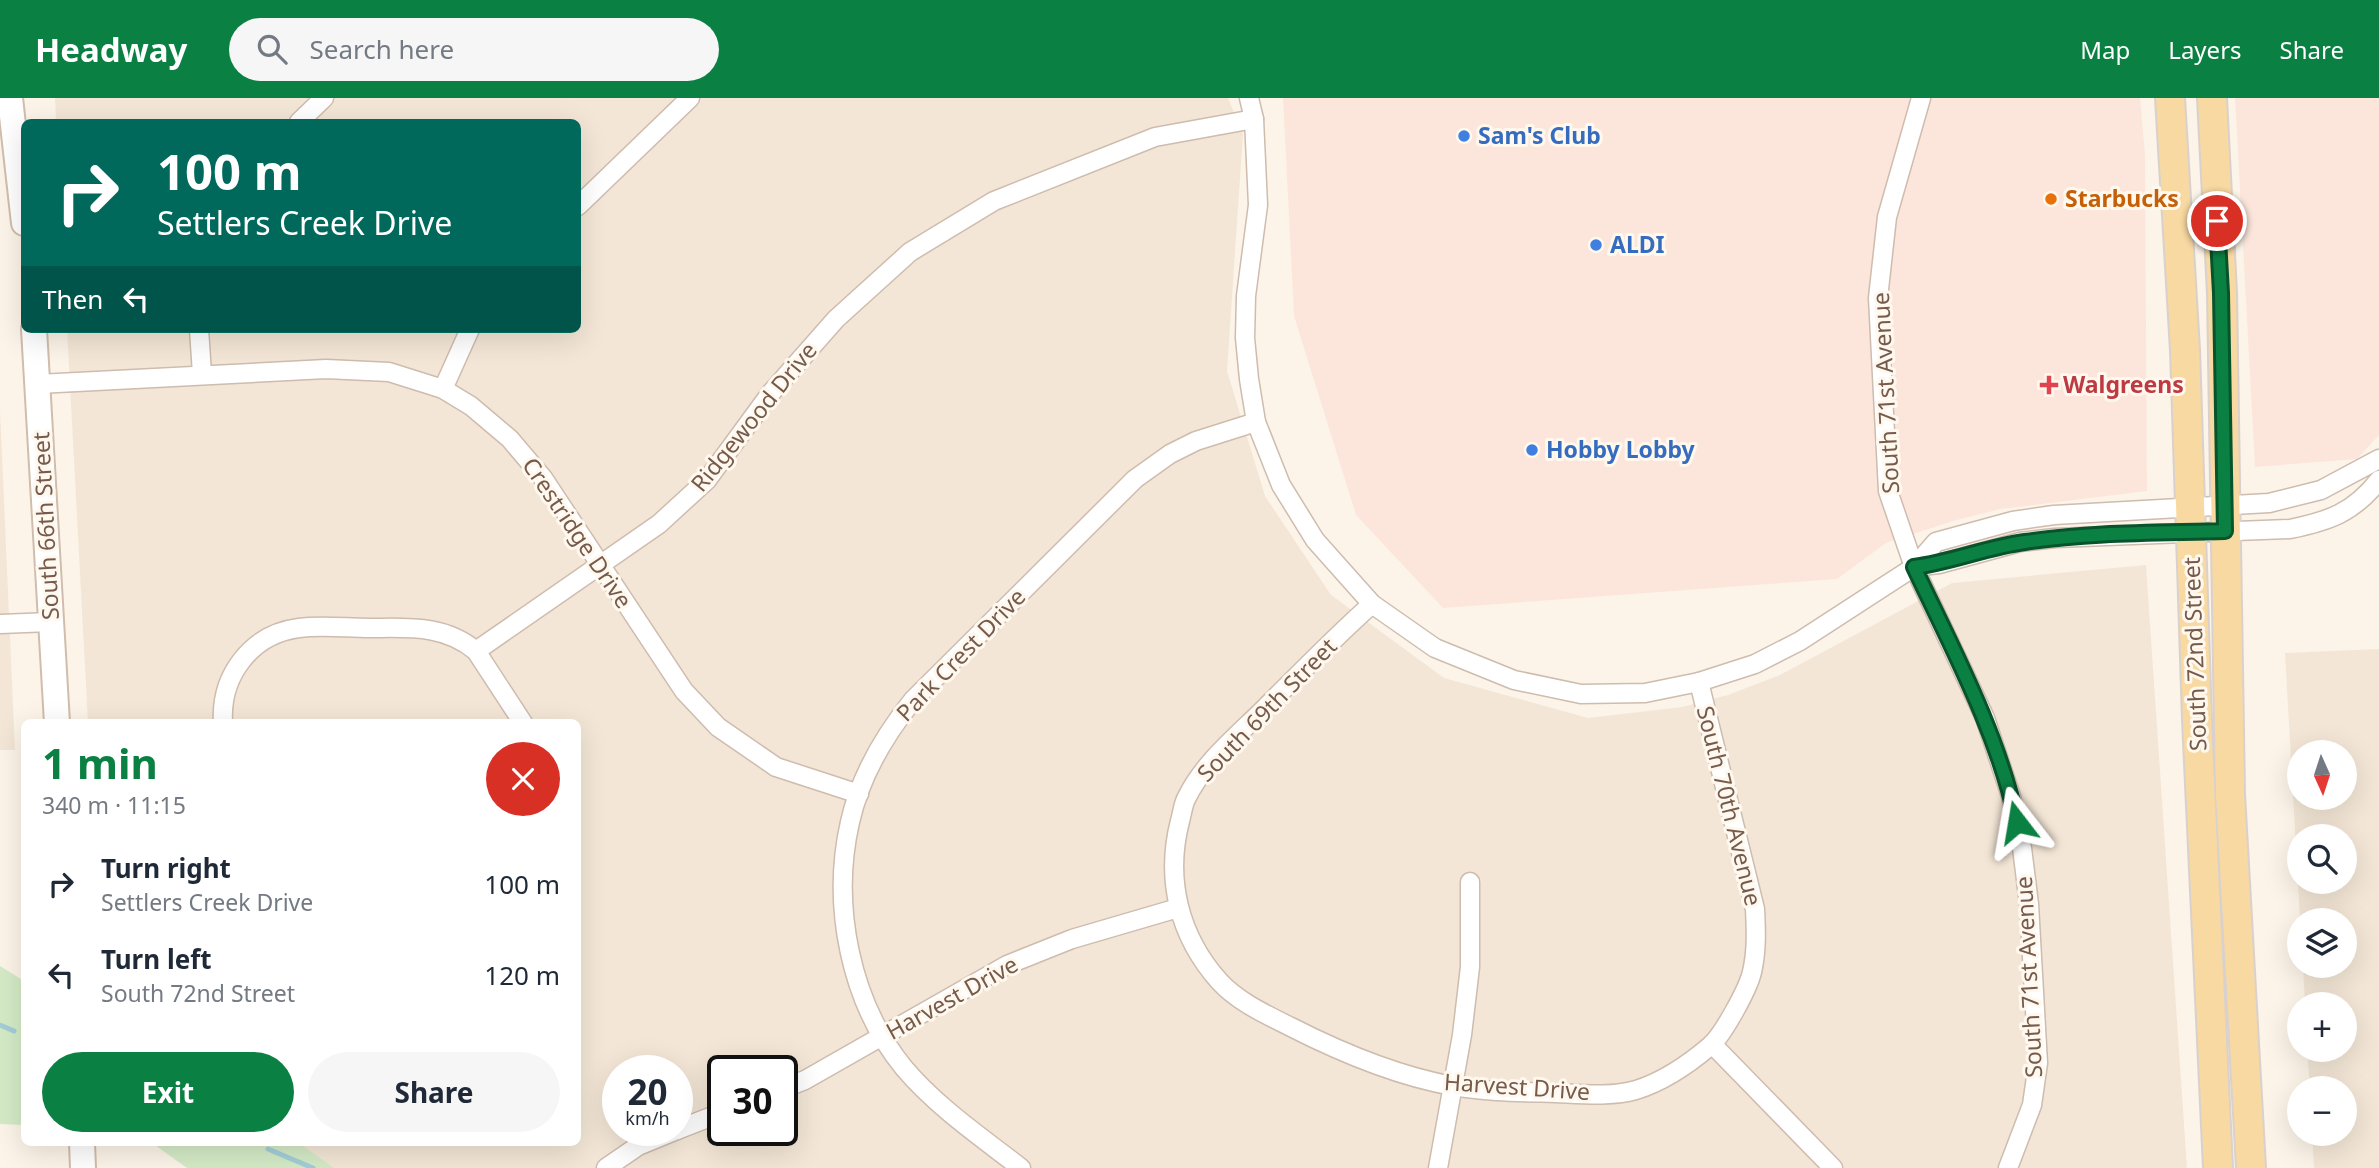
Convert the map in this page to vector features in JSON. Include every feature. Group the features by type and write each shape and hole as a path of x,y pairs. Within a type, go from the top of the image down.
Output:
{"main road":[{"name":"South 72nd Street","path":"2170,98 2185,349 2218,1168"},
{"name":"South 72nd Street","path":"2212,98 2221,293 2230,794 2251,1168"}],"street":[{"path":"10,98 21,196"},
{"path":"26,98 27,119"},
{"path":"302,119 324,98"},
{"path":"581,203 690,98"},
{"path":"1249,98 1254,119 1258,205 1246,296 1245,338 1256,422 1282,485 1315,540 1371,604 1435,648 1514,680 1581,694 1645,692 1699,682 1755,664 1800,641 1914,567 1936,542 2013,521 2054,515 2225,519 2290,529 2320,523 2347,511 2368,494 2379,480"},
{"name":"South 71st Avenue","path":"1921,98 1886,216 1878,298 1888,491 1914,567 1985,718 2011,796 2022,848 2029,904 2038,1063 2032,1105 2008,1168"},
{"name":"Ridgewood Drive","path":"476,651 659,524 706,480 770,394 836,318 910,252 994,201 1155,137 1254,119"},
{"name":"South 66th Street","path":"34,333 57,719"},
{"path":"199,333 202,374"},
{"path":"443,388 468,333"},
{"name":"Crestridge Drive","path":"37,384 202,374 360,369 389,372 443,388 471,406 510,439 543,478 684,691 718,727 776,766 859,794"},
{"name":"Park Crest Drive","path":"1021,1168 943,1106 905,1069 865,1001 850,957 844,915 843,874 850,822 859,794 883,742 913,700 1135,479 1170,454 1196,442 1256,422"},
{"path":"2225,519 2269,503 2321,490 2379,459"},
{"name":"South 69th Street","path":"1178,908 1174,883 1174,844 1186,800 1213,760 1371,604"},
{"path":"0,624 51,622"},
{"path":"223,719 225,692 235,668 249,651 267,639 297,628 427,629 449,634 476,651 520,719"},
{"name":"South 70th Avenue","path":"1699,682 1755,909 1756,931 1752,975 1739,1003 1712,1044"},
{"path":"1438,1168 1470,967 1470,882"},
{"name":"Harvest Drive","path":"798,1082 1007,965 1072,939 1178,908 1195,946 1220,982 1259,1011 1327,1045 1398,1072 1453,1086 1514,1092 1586,1094 1635,1090 1665,1077 1712,1044"},
{"path":"1712,1044 1833,1168"},
{"path":"82,1146 83,1168"},
{"path":"606,1168 638,1146"}],"shaded area":[{"path":"55,98 1228,98 1243,134 1227,371 1265,496 1331,595 1444,678 1588,718 1682,707 1728,695 1780,675 1952,583 2146,565 2187,1168 326,1168 283,1146 581,1146 581,719 88,719 67,333 581,333 581,119 56,119"},
{"path":"1283,98 2140,98 2145,154 2147,491 2001,509 1953,521 1886,543 1837,579 1443,608 1356,515 1294,316"},
{"path":"2235,98 2379,98 2379,435 2357,459 2255,467"},
{"path":"0,410 15,750 0,750"},
{"path":"2379,649 2379,1168 2314,1168 2313,1146 2357,1146 2357,1076 2309,1076 2308,1062 2357,1062 2357,992 2304,992 2304,978 2357,978 2357,908 2299,908 2299,894 2357,894 2357,824 2295,824 2294,810 2357,810 2357,740 2290,740 2285,653"}],"green space":[{"path":"0,966 21,979 21,1125 0,1124"},
{"path":"156,1146 303,1146 334,1168 187,1168"}],"waterway":[{"path":"0,1025 14,1031"},
{"path":"268,1149 313,1168"}],"place":[{"name":"Sam's Club","path":"1464,136"},
{"name":"Starbucks","path":"2051,199"},
{"name":"ALDI","path":"1596,245"},
{"name":"Walgreens","path":"2049,385"},
{"name":"Hobby Lobby","path":"1532,450"}],"route":[{"path":"2017,822 1985,718 1914,567 1939,564 1983,550 2021,542 2055,538 2225,531 2221,293 2217,221"}]}
